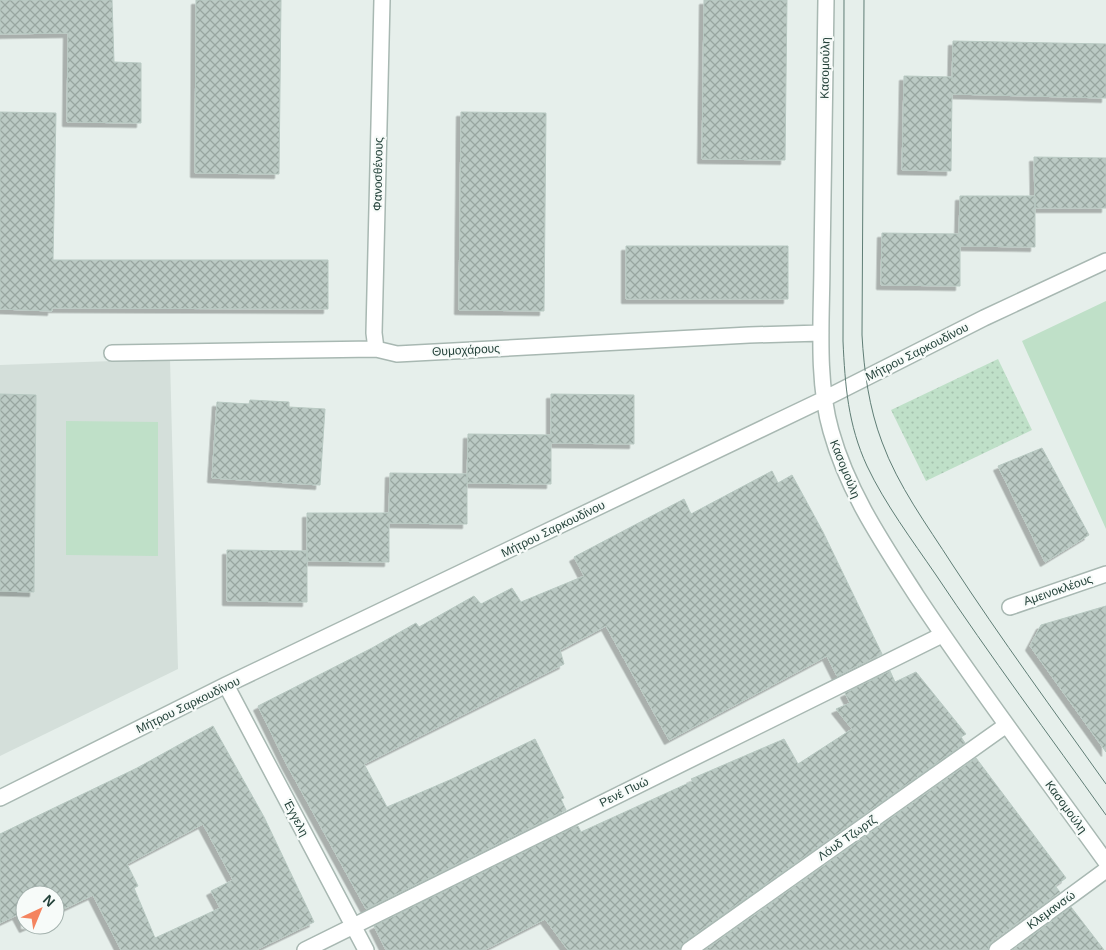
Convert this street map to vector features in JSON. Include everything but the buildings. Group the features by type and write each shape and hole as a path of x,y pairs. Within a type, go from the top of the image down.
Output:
{"street":[{"name":"Φανοσθένους","path":"376,349 374,333 382,0"},
{"name":"Κασομούλη","path":"826,0 821,333 824,398 830,430 840,463 869,522 942,634 1006,726 1106,862"},
{"name":"Μήτρου Σαρκουδίνου","path":"0,798 226,685 824,398 984,318 1106,261"},
{"name":"Θυμοχάρους","path":"112,353 376,349 397,354 749,335 821,333"},
{"name":"Αμεινοκλέους","path":"1010,607 1106,574"},
{"name":"Ρενέ Πυώ","path":"306,950 942,634"},
{"name":"Έγγελη","path":"226,685 366,950"},
{"name":"Λόυδ Τζωρτζ","path":"689,950 1006,726"},
{"name":"Κλεμανσώ","path":"997,950 1106,870"}],"shaded area":[{"path":"170,359 178,669 0,756 0,365"}],"green space":[{"path":"1106,301 1106,529 1022,341"},
{"path":"998,359 1032,430 926,481 891,410"},
{"path":"66,421 158,422 158,556 66,555"}],"tram line":[{"path":"844,0 843,341 846,389 861,451 874,480 899,522 1106,815"},
{"path":"864,0 862,335 868,389 877,429 896,474 923,520 989,620 1106,784"}]}
